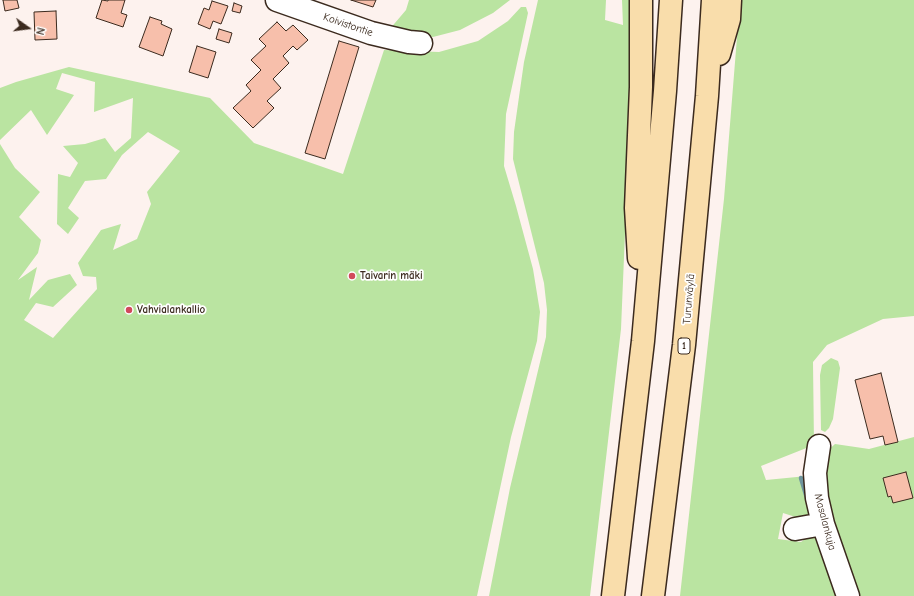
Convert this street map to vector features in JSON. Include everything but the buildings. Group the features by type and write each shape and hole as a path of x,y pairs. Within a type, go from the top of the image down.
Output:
{"highway":[{"path":"641,0 642,86 636,208 643,341"},
{"path":"613,596 643,341 665,91 671,0"},
{"name":"Turunväylä","path":"653,596 684,345 707,96 713,0"},
{"path":"707,96 729,19 730,0"}],"street":[{"name":"Koivistontie","path":"277,0 373,34 409,42 421,43"},
{"name":"Masalankuja","path":"819,446 815,473 817,498 823,524 848,596"},
{"path":"795,529 823,524"}],"green space":[{"path":"409,0 510,0 493,13 460,30 433,37 389,30 406,10"},
{"path":"538,0 606,0 605,20 623,25 622,0 634,0 621,329 590,596 489,596 510,488 546,337 547,310 544,283 513,159 514,132 524,62"},
{"path":"740,0 914,0 914,316 883,319 827,345 813,362 814,445 761,466 766,480 807,476 816,520 808,521 783,513 778,539 801,542 819,529 839,596 680,596 724,199"},
{"path":"521,7 526,7 528,13 506,114 504,166 533,269 540,312 537,341 511,437 477,596 0,596 0,144 15,168 40,192 19,217 41,240 38,253 18,280 37,267 29,300 48,280 70,274 77,285 53,307 36,303 24,320 53,338 97,289 96,277 83,276 78,263 101,230 121,224 113,250 137,239 151,204 147,192 180,151 148,132 122,155 106,179 85,181 68,208 79,218 68,234 57,224 58,174 70,177 78,163 63,146 85,144 105,138 115,152 131,138 133,98 94,112 95,82 62,73 56,89 74,95 47,135 31,110 0,140 0,88 69,67 210,98 254,143 343,174 384,50 439,52 478,41 508,21"},
{"path":"831,358 838,361 840,368 833,419 829,428 825,432 821,430 820,375 822,365"},
{"path":"914,437 914,596 854,596 821,482 824,454 835,444 869,449"}],"waterway":[{"path":"801,478 807,498"}],"place":[{"name":"Taivarin mäki","path":"352,276"},
{"name":"Vahvialankallio","path":"129,310"}]}
